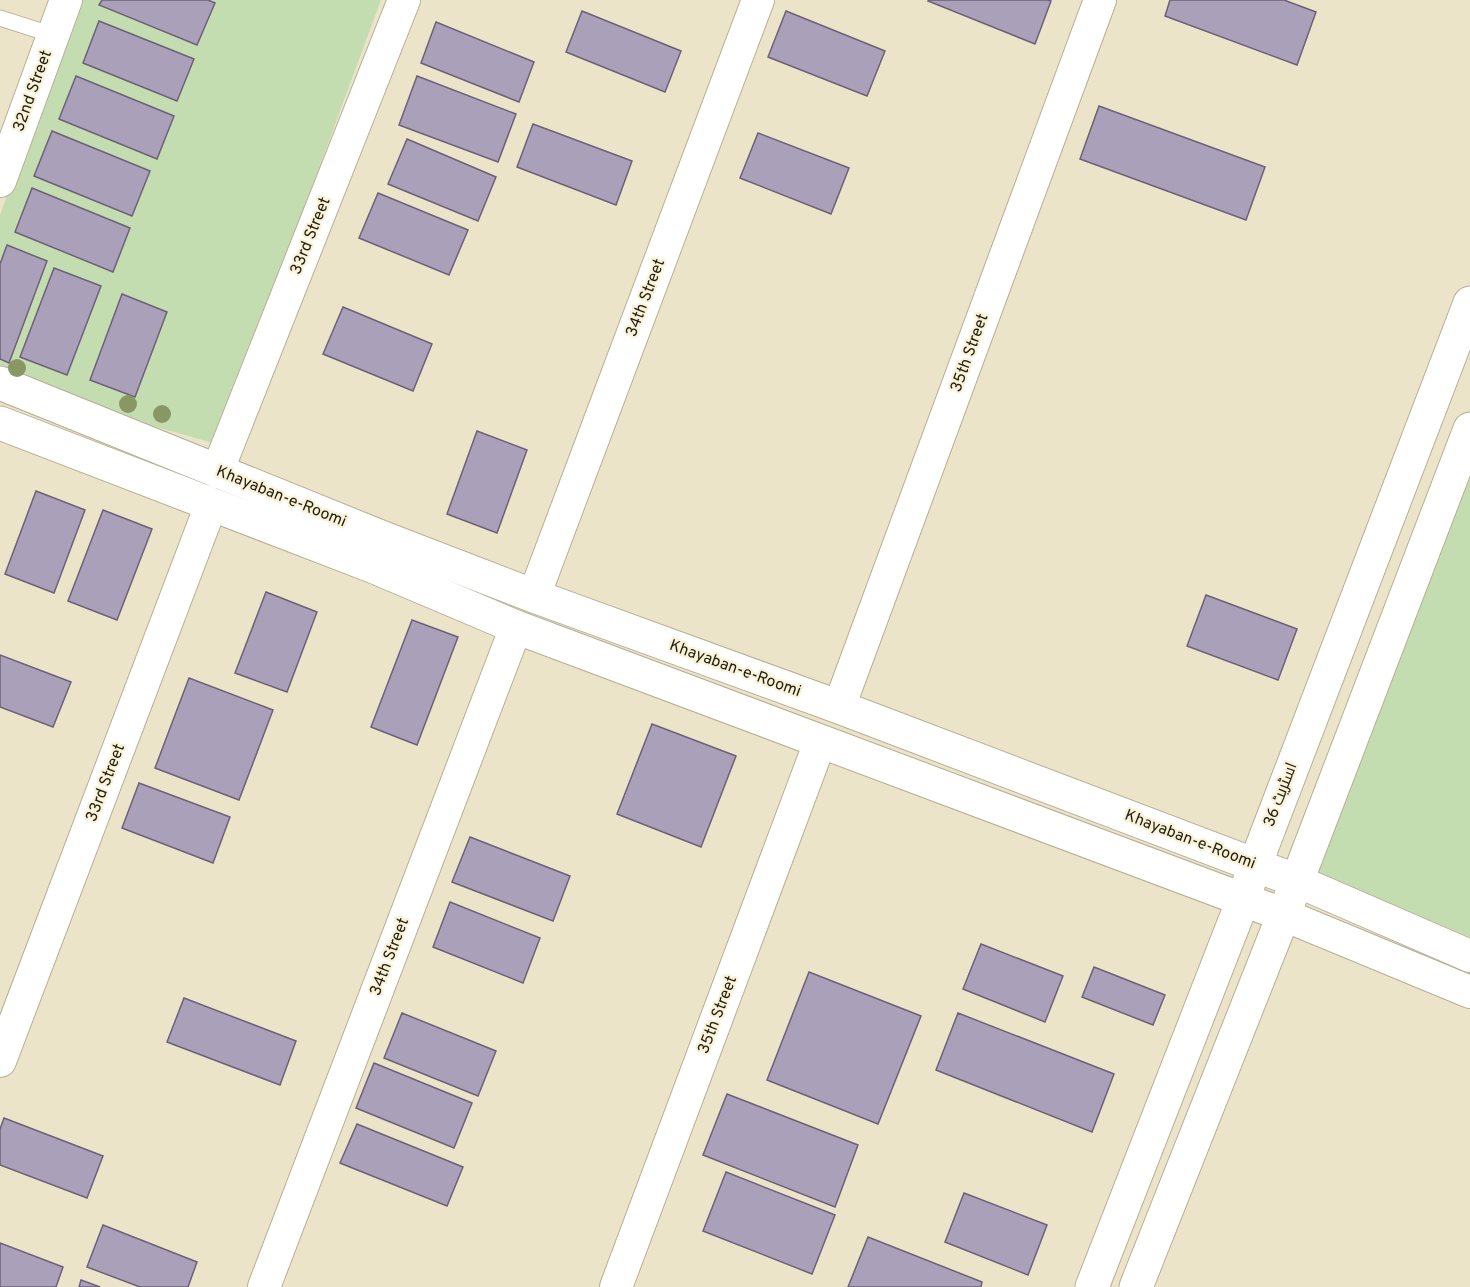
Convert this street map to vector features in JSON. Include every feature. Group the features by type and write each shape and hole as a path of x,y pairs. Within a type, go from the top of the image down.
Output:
{"street":[{"name":"32nd Street","path":"0,181 66,0"},
{"name":"33rd Street","path":"218,472 404,0"},
{"name":"34th Street","path":"534,596 758,0"},
{"name":"35th Street","path":"839,706 1100,0"},
{"name":"اسٹریٹ 36","path":"1092,1287 1243,900 1470,303"},
{"name":"Khayaban-e-Roomi","path":"0,383 218,472 376,551 516,627 1284,915 1470,992"},
{"name":"Khayaban-e-Roomi","path":"0,423 211,505 534,596 839,706 1297,881 1470,956"},
{"path":"1136,1287 1284,915 1470,429"},
{"name":"33rd Street","path":"0,1061 211,505"},
{"name":"34th Street","path":"264,1287 516,627"},
{"name":"35th Street","path":"616,1287 820,742"}],"lane":[{"path":"0,18 53,35"}],"green space":[{"path":"78,0 381,0 217,444 131,420 0,367 0,215"},
{"path":"1470,474 1470,937 1315,872"}],"building":[{"path":"102,0 208,0 215,3 197,45 99,5"},
{"path":"929,0 1048,0 1051,1 1035,44"},
{"path":"1170,0 1284,0 1316,12 1297,65 1165,16"},
{"path":"582,11 681,51 665,92 566,52"},
{"path":"786,11 885,51 867,96 768,57"},
{"path":"99,21 194,59 177,101 83,63"},
{"path":"436,22 534,62 519,102 421,63"},
{"path":"76,76 174,116 157,159 59,119"},
{"path":"417,76 516,114 498,162 399,125"},
{"path":"1099,106 1265,167 1246,220 1080,159"},
{"path":"533,124 632,161 616,205 517,167"},
{"path":"52,131 150,171 132,216 34,176"},
{"path":"758,133 849,168 831,214 740,178"},
{"path":"407,139 496,177 478,221 388,184"},
{"path":"32,188 130,228 113,272 15,232"},
{"path":"378,193 468,230 449,275 359,238"},
{"path":"7,245 47,261 9,363 0,359 0,264"},
{"path":"54,268 101,286 67,375 20,357"},
{"path":"122,294 167,312 135,397 90,380"},
{"path":"343,307 432,344 413,391 323,354"},
{"path":"477,431 527,450 497,533 447,514"},
{"path":"36,491 85,510 54,593 5,574"},
{"path":"103,510 152,529 117,620 68,601"},
{"path":"266,592 317,612 287,692 235,673"},
{"path":"1206,595 1297,629 1278,680 1187,646"},
{"path":"412,620 458,637 417,745 371,727"},
{"path":"0,655 71,682 53,727 0,707"},
{"path":"189,678 273,710 239,800 155,768"},
{"path":"652,724 736,756 701,847 617,814"},
{"path":"139,783 230,817 213,863 122,828"},
{"path":"470,837 570,876 553,921 452,882"},
{"path":"450,902 540,938 523,983 433,947"},
{"path":"981,944 1063,976 1045,1022 963,989"},
{"path":"1094,967 1165,995 1153,1025 1082,997"},
{"path":"809,972 921,1016 878,1124 767,1080"},
{"path":"184,998 296,1041 280,1085 167,1042"},
{"path":"402,1013 496,1051 478,1096 384,1058"},
{"path":"958,1013 1114,1074 1092,1132 936,1070"},
{"path":"374,1063 472,1103 454,1148 356,1108"},
{"path":"727,1094 858,1145 835,1207 703,1155"},
{"path":"4,1118 103,1156 87,1198 0,1165 0,1129"},
{"path":"357,1124 463,1167 447,1206 340,1163"},
{"path":"726,1172 835,1215 812,1274 703,1231"},
{"path":"964,1193 1047,1225 1028,1275 945,1242"},
{"path":"103,1225 197,1262 188,1287 140,1287 87,1267"},
{"path":"868,1237 982,1282 981,1287 848,1287"},
{"path":"0,1243 63,1267 56,1287 0,1287"},
{"path":"81,1280 100,1287 79,1287"}]}
